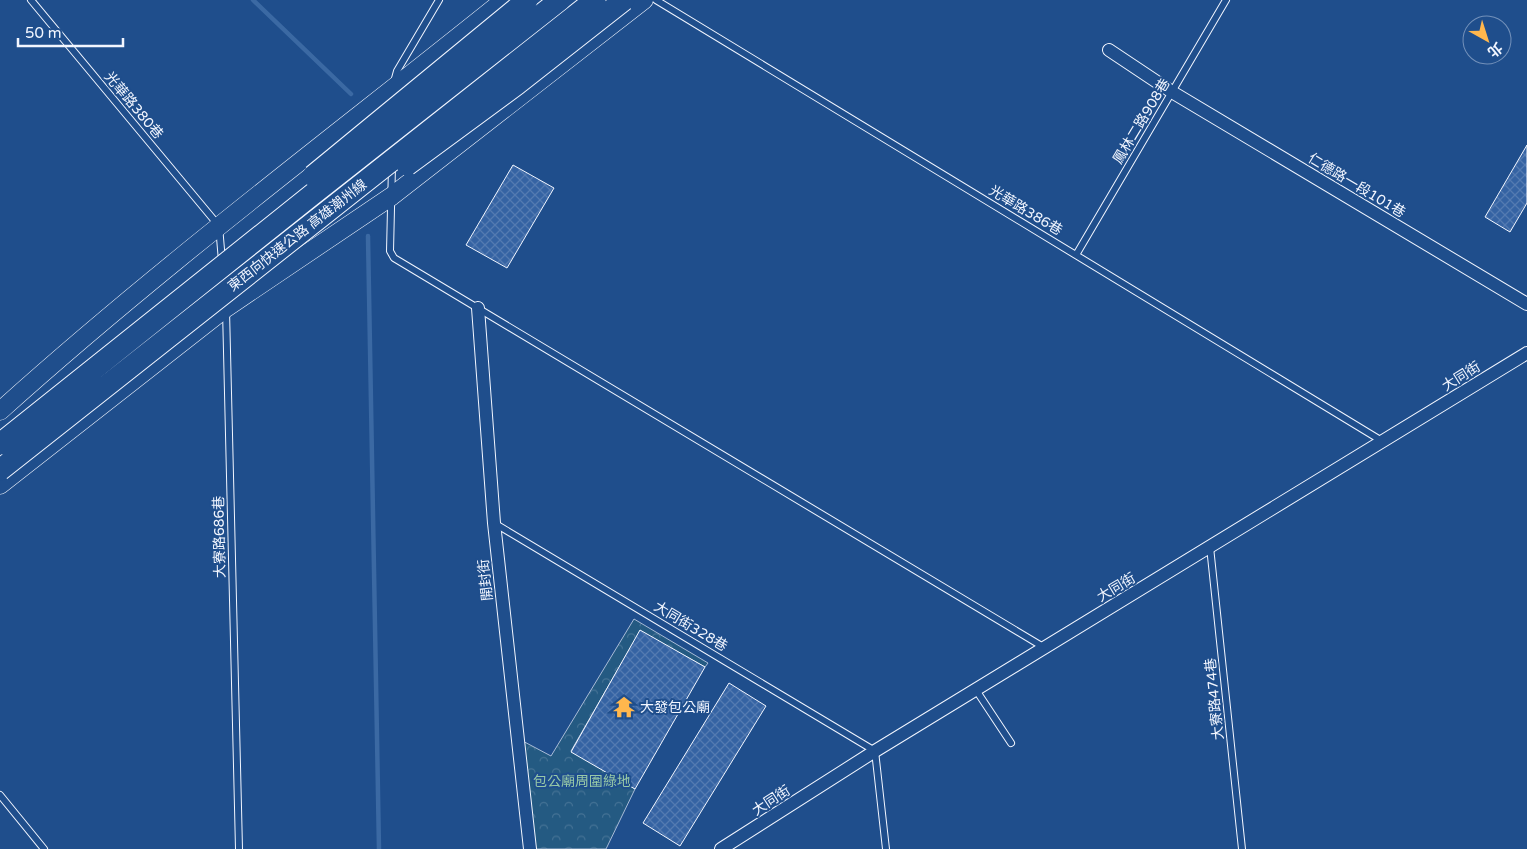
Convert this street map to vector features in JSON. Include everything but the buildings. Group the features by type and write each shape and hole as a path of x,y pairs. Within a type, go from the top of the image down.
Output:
{"highway":[{"path":"57,398 82,369 527,0"},
{"name":"東西向快速公路 高雄潮州線","path":"0,444 560,0"},
{"name":"東西向快速公路 高雄潮州線","path":"0,470 594,0"},
{"path":"224,294 258,274 336,218 509,90 624,0"}],"main road":[{"path":"0,411 63,354 219,226 504,0"},
{"path":"0,485 224,294 392,196 644,0"}],"street":[{"name":"仁德路一段101巷","path":"1109,50 1172,92 1527,304"},
{"name":"開封街","path":"478,308 494,523 530,849"},
{"name":"大同街","path":"721,849 875,751 1527,353"}],"lane":[{"name":"光華路380巷","path":"31,0 219,226"},
{"path":"392,138 392,90 397,71 439,0"},
{"name":"光華路386巷","path":"656,0 1383,442"},
{"name":"鳳林二路908巷","path":"1076,254 1226,0"},
{"path":"392,148 390,251 394,258 1045,648"},
{"path":"219,226 223,271"},
{"name":"大寮路686巷","path":"224,294 239,849"},
{"name":"大同街328巷","path":"494,523 875,751"},
{"name":"大寮路474巷","path":"1210,547 1242,849"},
{"path":"976,690 1011,743"},
{"path":"875,751 886,849"},
{"path":"0,795 44,849"}],"green space":[{"name":"包公廟周圍綠地","path":"634,619 708,663 705,667 640,631 571,751 635,789 606,849 536,849 517,738 551,756"}],"waterway":[{"path":"253,0 351,94"},
{"path":"368,236 379,849"}],"place":[{"name":"大發包公廟","path":"624,707"}]}
